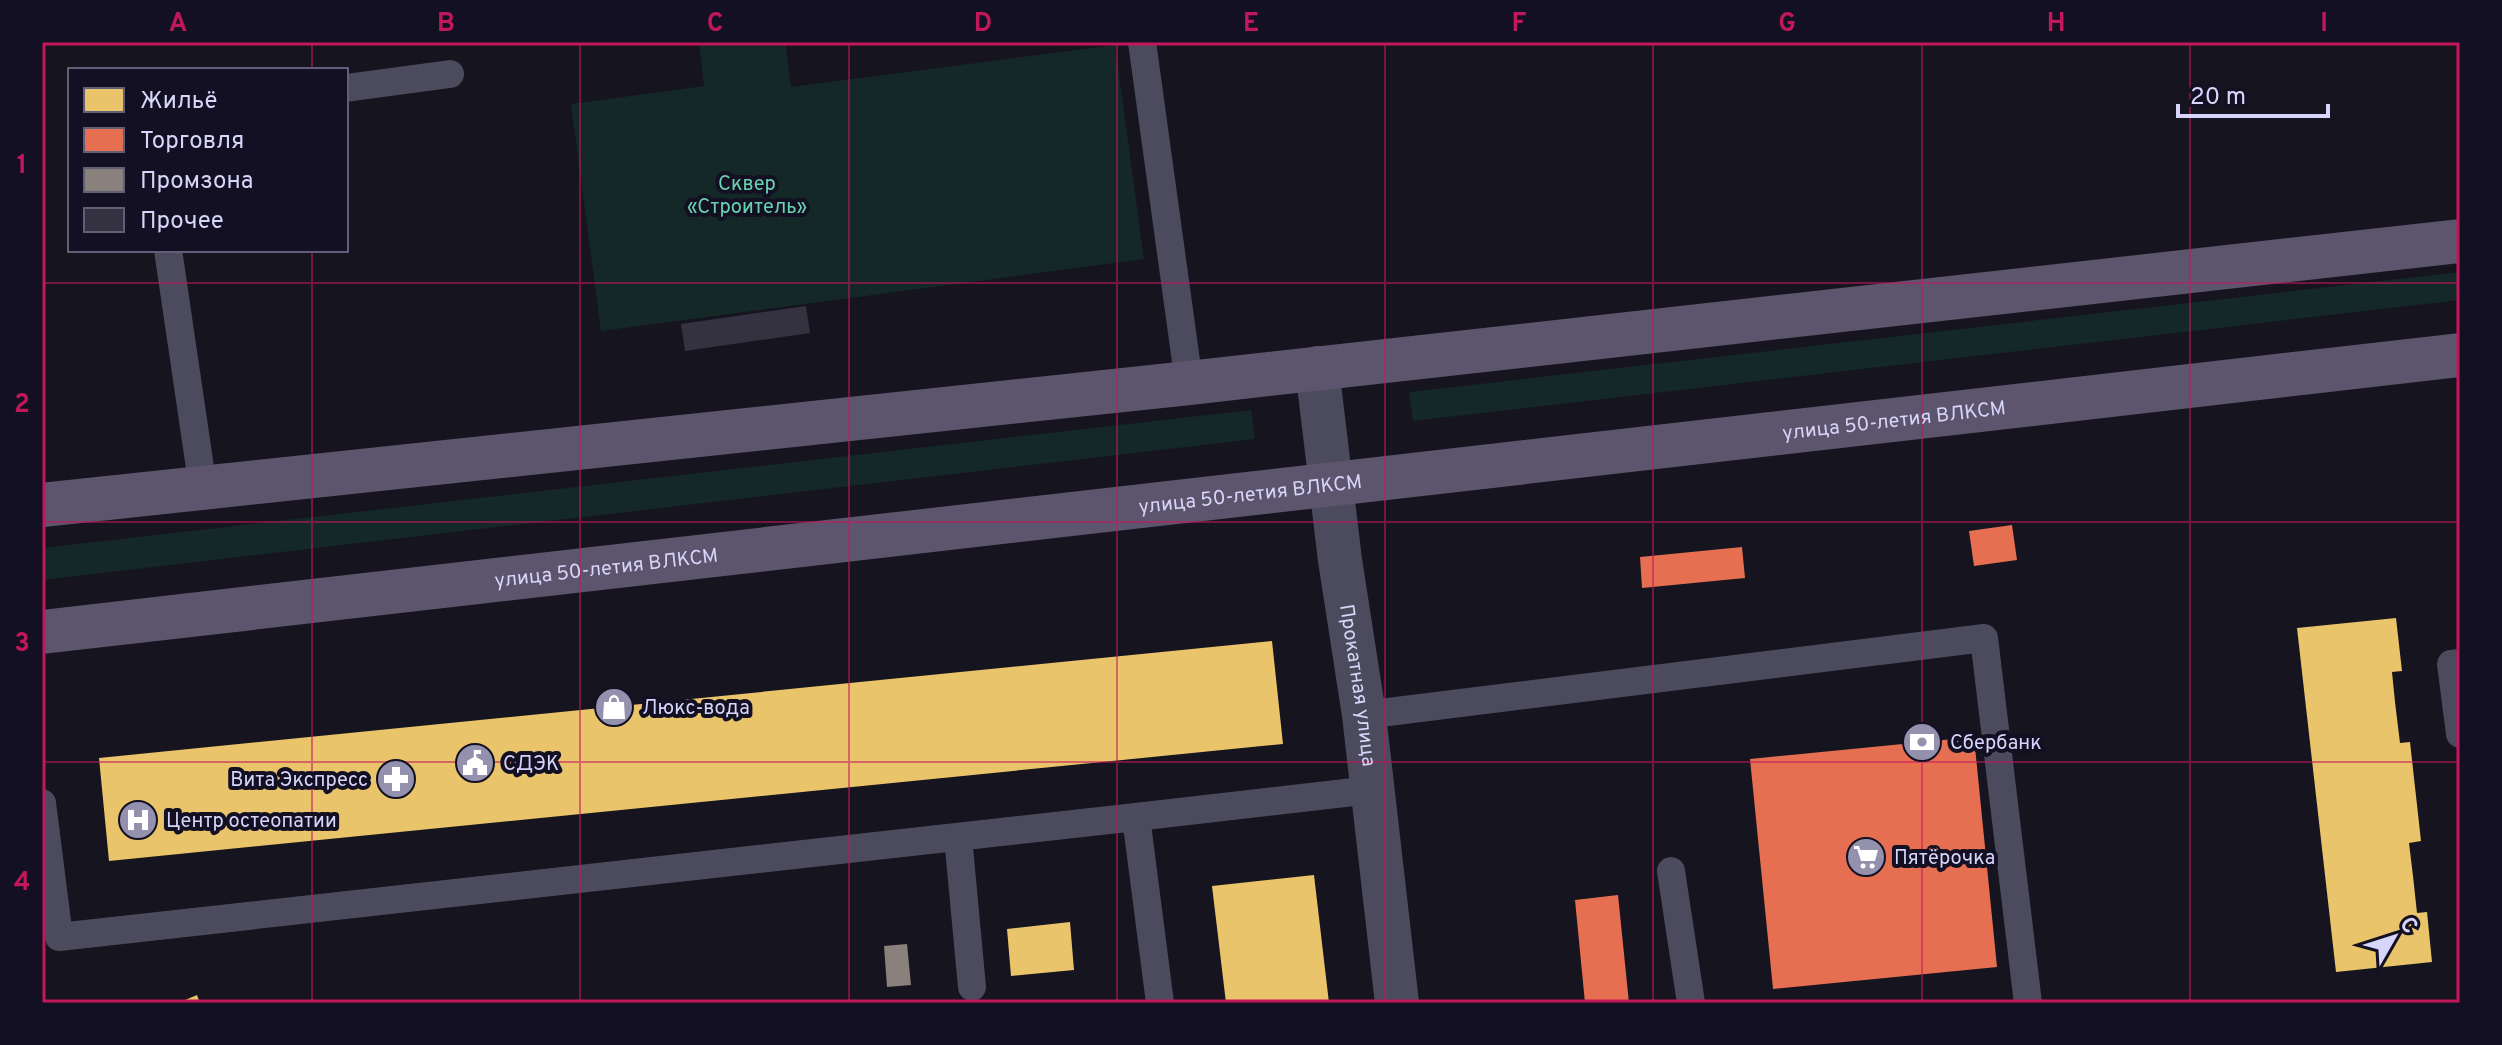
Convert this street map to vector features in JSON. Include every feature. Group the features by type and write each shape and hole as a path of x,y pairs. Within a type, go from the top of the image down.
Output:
{"main road":[{"path":"42,505 1189,383 2460,241"},
{"name":"улица 50-летия ВЛКСМ","path":"42,632 2460,355"}],"street":[{"name":"Прокатная улица","path":"1317,368 1340,560 1364,715 1397,1003"}],"lane":[{"path":"1149,42 1189,383"},
{"path":"348,88 450,74"},
{"path":"168,252 203,488"},
{"path":"1364,715 1984,638 2028,1003"},
{"path":"2460,663 2451,664 2460,734"},
{"path":"42,803 59,937 1371,790"},
{"path":"1136,817 1160,1003"},
{"path":"958,837 972,987"},
{"path":"1671,871 1691,1003"}],"green space":[{"name":"Сквер «Cтроитель»","path":"699,42 785,42 791,87 1115,45 1144,259 601,331 571,104 704,86"},
{"path":"2460,272 2460,300 1413,421 1409,392"},
{"path":"1251,410 1255,439 42,580 42,548"}],"building: Жильё":[{"path":"2396,618 2402,671 2392,672 2395,702 2400,743 2410,742 2421,841 2409,843 2417,913 2427,912 2432,962 2336,972 2297,628"},
{"path":"1272,641 1283,744 109,861 99,758"},
{"path":"1314,875 1329,1003 1226,1003 1212,886"},
{"path":"1070,922 1074,970 1011,976 1007,929"},
{"path":"197,995 200,1003 178,1003"}],"building: Торговля":[{"path":"2012,525 2017,560 1974,566 1969,531"},
{"path":"1742,547 1745,578 1642,588 1640,557"},
{"path":"1974,737 1997,967 1773,989 1750,759"},
{"path":"1618,895 1629,1003 1585,1003 1575,900"}],"building: Промзона":[{"path":"907,944 911,985 887,987 884,946"}],"building: Прочее":[{"path":"806,306 810,333 685,351 681,324"}],"place":[{"name":"Люкс-вода","path":"614,707"},
{"name":"Сбербанк","path":"1922,742"},
{"name":"СДЭК","path":"475,763"},
{"name":"Вита Экспресс","path":"396,779"},
{"name":"Центр остеопатии","path":"138,820"},
{"name":"Пятёрочка","path":"1866,857"}]}
